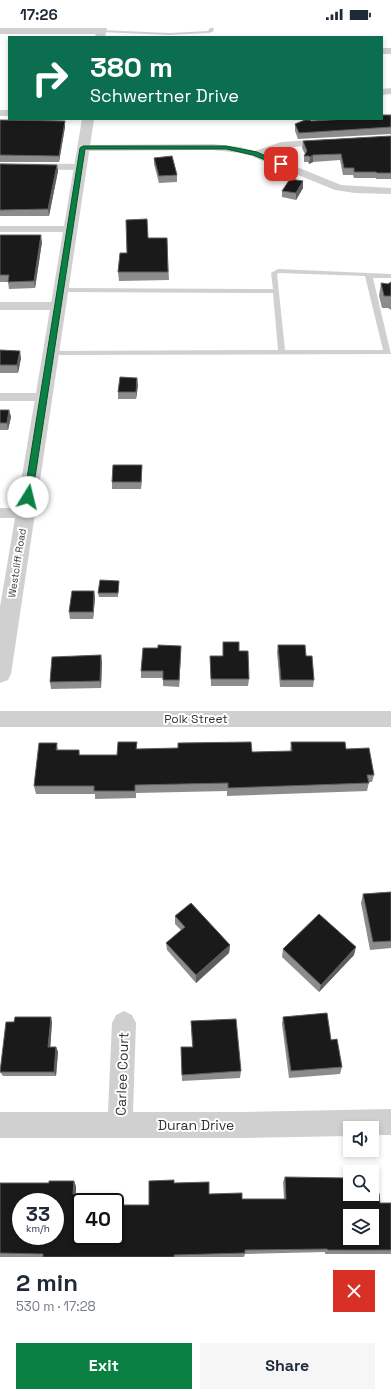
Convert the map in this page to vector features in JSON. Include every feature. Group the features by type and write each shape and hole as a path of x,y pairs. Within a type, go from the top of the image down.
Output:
{"street":[{"path":"0,31 101,32"},
{"name":"Westcliff Road","path":"0,667 44,397 69,229 88,120"},
{"path":"255,154 281,145 338,141"},
{"path":"83,148 213,147 240,150 255,154 339,188 355,190 391,190"},
{"path":"0,166 80,167"},
{"path":"0,229 69,229"},
{"path":"0,306 59,298"},
{"path":"0,397 44,397"},
{"path":"0,512 25,512"},
{"name":"Polk Street","path":"0,718 391,719"},
{"name":"Carlee Court","path":"120,1125 124,1023"},
{"name":"Duran Drive","path":"0,1125 391,1122"}],"lane":[{"path":"101,32 122,30 180,33 208,32 211,31 212,28"},
{"path":"50,353 389,352 369,276 364,272 278,271 274,273 282,352"},
{"path":"369,276 391,276"},
{"path":"59,298 276,291"}],"building":[{"path":"383,115 391,115 391,127 299,133 295,124 305,120 383,120"},
{"path":"0,120 65,121 59,156 0,155"},
{"path":"391,136 391,173 354,172 354,168 344,168 341,154 313,155 310,157 304,156 307,151 303,141"},
{"path":"172,156 177,175 159,176 154,158"},
{"path":"0,164 57,165 48,209 0,210"},
{"path":"290,179 303,181 296,193 282,191"},
{"path":"147,219 148,238 167,238 168,272 118,272 120,253 127,253 126,220"},
{"path":"0,235 41,235 34,281 8,282 9,275 0,275"},
{"path":"391,282 391,296 384,296 381,283 388,284"},
{"path":"0,350 20,351 17,365 0,365"},
{"path":"120,377 137,378 136,392 118,392"},
{"path":"0,410 9,410 7,423 0,423"},
{"path":"113,465 142,465 141,482 112,482"},
{"path":"100,580 119,581 118,593 98,593"},
{"path":"72,591 94,591 93,612 69,612"},
{"path":"223,642 239,642 239,651 248,651 249,679 211,679 210,656 223,656"},
{"path":"158,645 181,646 179,680 163,680 163,671 141,671 143,648 158,648"},
{"path":"278,645 305,645 306,656 312,656 314,680 281,680"},
{"path":"101,655 100,681 50,682 52,657"},
{"path":"118,742 137,742 136,749 178,748 178,743 251,742 252,752 292,751 291,742 345,742 346,749 369,748 374,775 367,775 369,783 228,788 228,783 135,785 135,791 94,791 94,786 34,786 39,743 57,743 56,750 79,750 79,755 117,755"},
{"path":"391,892 391,941 373,942 363,894"},
{"path":"191,903 230,945 196,975 166,943 185,927 175,916"},
{"path":"319,914 356,947 321,985 283,949"},
{"path":"327,1013 331,1040 337,1039 342,1067 291,1071 283,1017"},
{"path":"15,1017 51,1017 48,1047 56,1047 54,1072 0,1072 6,1022 14,1022"},
{"path":"236,1019 241,1071 182,1075 181,1047 193,1047 191,1021"},
{"path":"285,1177 343,1178 343,1201 379,1201 379,1193 380,1203 391,1203 391,1250 245,1250 245,1253 174,1255 174,1257 43,1257 43,1254 0,1253 0,1183 49,1183 49,1181 74,1181 72,1193 72,1245 124,1245 124,1205 149,1205 149,1181 174,1180 174,1183 209,1182 209,1194 242,1193 242,1199 286,1199"}],"route":[{"path":"28,497 69,229 83,148 226,148 255,154 281,164"}]}
